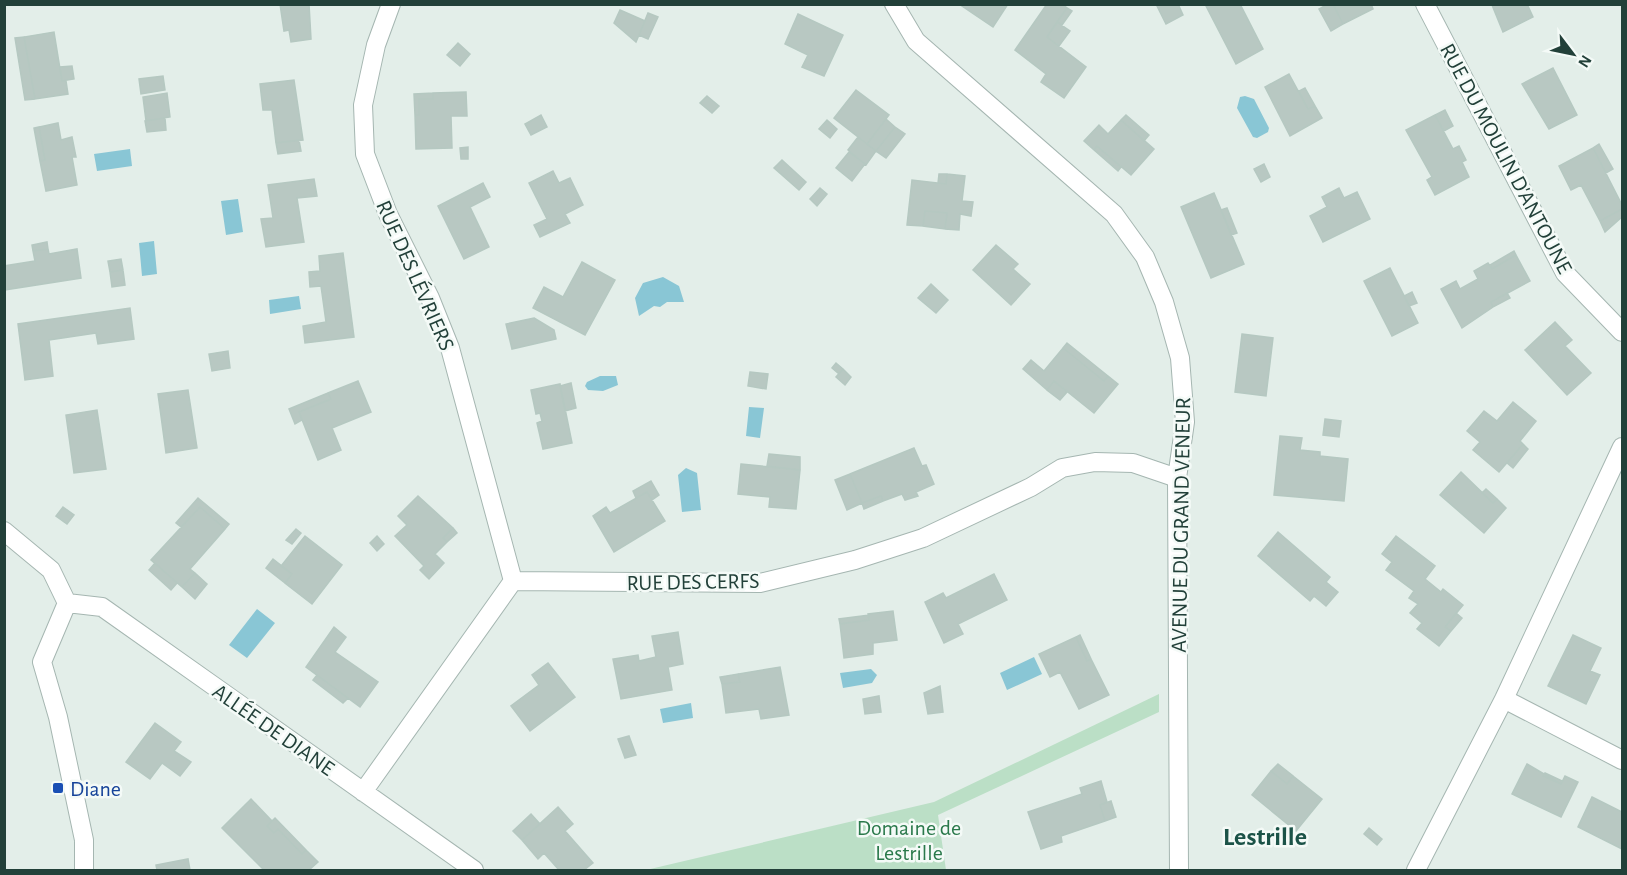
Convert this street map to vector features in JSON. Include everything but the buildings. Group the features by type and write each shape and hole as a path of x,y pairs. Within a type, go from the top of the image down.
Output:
{"street":[{"name":"RUE DES LÉVRIERS","path":"391,4 376,45 363,105 364,153 388,214 430,298 450,348 513,581"},
{"name":"AVENUE DU GRAND VENEUR","path":"894,4 916,41 1114,214 1145,258 1164,302 1180,358 1185,422 1177,478 1179,870"},
{"name":"RUE DU MOULIN D'ANTOUNE","path":"1425,4 1565,273 1623,332"},
{"path":"1416,870 1504,699 1623,447"},
{"name":"RUE DES CERFS","path":"513,581 760,583 855,560 923,538 1031,487 1062,468 1095,462 1133,463 1177,478"},
{"path":"4,531 51,570 67,603 42,662 58,717 84,840 84,870"},
{"path":"363,792 513,581"},
{"name":"ALLÉE DE DIANE","path":"67,603 102,607 474,870"},
{"path":"1504,699 1623,760"}],"green space":[{"name":"Domaine de Lestrille","path":"1159,694 1159,712 938,815 946,870 646,870 934,802"}],"water":[{"path":"1240,97 1254,99 1269,128 1268,132 1257,138 1253,137 1237,108"},
{"path":"130,149 132,166 97,171 94,154"},
{"path":"238,199 243,232 226,235 221,201"},
{"path":"154,241 157,274 142,276 139,243"},
{"path":"663,277 679,286 684,302 667,302 660,307 654,306 639,316 635,298 643,283"},
{"path":"299,296 301,309 270,314 269,300"},
{"path":"600,376 616,376 618,385 603,391 588,390 585,386 587,382"},
{"path":"749,407 764,408 760,438 746,436"},
{"path":"686,468 697,473 701,510 682,512 678,475"},
{"path":"257,609 275,623 247,658 229,645"},
{"path":"1034,657 1042,674 1007,690 1000,673"},
{"path":"871,669 877,675 872,683 843,688 840,673"},
{"path":"691,703 693,718 663,723 660,709"}],"place":[{"name":"Diane","path":"58,788"}],"district":[{"name":"Lestrille","path":"1265,836"}]}
